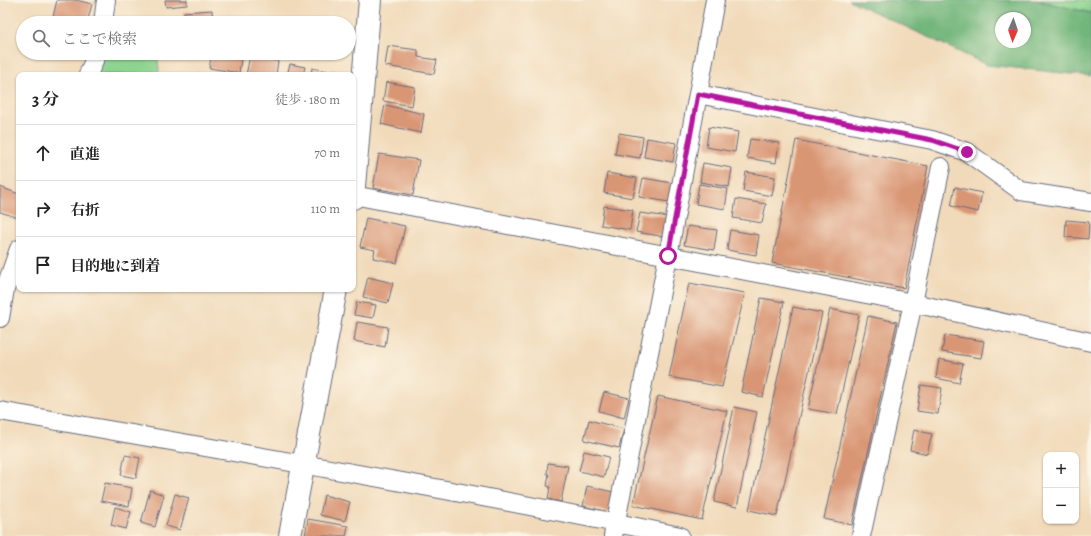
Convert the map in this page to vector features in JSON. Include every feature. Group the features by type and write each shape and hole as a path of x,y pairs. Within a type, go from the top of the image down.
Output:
{"street":[{"path":"104,16 106,0"},
{"path":"356,129 357,107 370,0"},
{"path":"614,529 668,256 716,0"},
{"path":"89,72 94,60"},
{"path":"698,94 932,140 967,152 1021,191 1091,202"},
{"path":"861,536 913,303 941,167"},
{"path":"356,197 913,303 1091,342"},
{"path":"0,318 6,289 16,258"},
{"path":"290,536 335,292"},
{"path":"0,411 303,464 614,529 680,536"}],"green space":[{"path":"849,0 1035,0 1091,13 1091,76 987,65"},
{"path":"1035,0 1091,0 1091,13"},
{"path":"102,60 158,60 159,70 159,72 98,72"}],"building":[{"path":"57,0 76,0 92,4 89,16 53,16"},
{"path":"165,0 187,0 187,5 166,7"},
{"path":"212,10 212,16 184,16 184,12"},
{"path":"388,46 418,50 418,57 437,60 434,74 385,66"},
{"path":"211,60 241,60 239,72 209,68"},
{"path":"249,60 278,61 276,72 247,72"},
{"path":"290,64 305,67 304,72 288,72"},
{"path":"312,68 327,71 327,72 311,72"},
{"path":"333,70 344,72 333,72"},
{"path":"386,82 415,87 412,106 383,101"},
{"path":"385,105 424,114 421,133 381,124"},
{"path":"709,127 738,132 735,152 706,147"},
{"path":"619,133 643,137 640,158 615,154"},
{"path":"647,138 676,143 673,162 644,157"},
{"path":"750,139 779,143 776,163 747,158"},
{"path":"796,140 928,166 904,288 772,263"},
{"path":"379,154 419,160 413,195 373,188"},
{"path":"703,163 732,168 729,187 700,182"},
{"path":"746,172 775,177 772,196 743,191"},
{"path":"607,173 637,178 633,198 604,193"},
{"path":"643,178 672,183 669,202 639,197"},
{"path":"699,184 728,189 725,209 696,204"},
{"path":"0,187 16,193 16,217 0,212"},
{"path":"955,187 982,193 978,212 951,206"},
{"path":"736,199 766,204 762,223 733,218"},
{"path":"604,206 633,210 630,230 601,225"},
{"path":"640,213 669,217 666,237 636,232"},
{"path":"366,218 405,226 397,263 373,258 375,250 360,247"},
{"path":"1066,220 1089,222 1088,239 1065,237"},
{"path":"688,226 717,230 714,250 684,245"},
{"path":"730,230 759,235 756,255 727,250"},
{"path":"368,277 393,283 388,303 363,297"},
{"path":"689,283 745,293 722,387 669,377"},
{"path":"761,298 784,302 763,397 741,392"},
{"path":"357,302 376,305 373,318 354,315"},
{"path":"793,307 822,313 777,516 749,510"},
{"path":"830,309 859,315 837,414 808,409"},
{"path":"868,316 897,322 852,525 824,519"},
{"path":"357,322 388,327 385,347 354,341"},
{"path":"945,335 984,341 981,358 942,352"},
{"path":"939,359 963,364 959,383 936,378"},
{"path":"921,385 942,388 938,414 917,411"},
{"path":"604,392 629,398 624,418 599,411"},
{"path":"658,396 727,411 702,520 633,505"},
{"path":"734,407 757,412 737,507 714,502"},
{"path":"589,420 624,429 619,448 584,440"},
{"path":"914,430 932,434 927,454 910,450"},
{"path":"584,451 609,457 604,477 579,471"},
{"path":"125,455 140,458 136,478 121,475"},
{"path":"548,463 568,466 561,502 548,499 550,487 547,486 549,474 547,474"},
{"path":"105,483 132,488 129,506 101,501"},
{"path":"587,486 613,492 608,512 583,506"},
{"path":"150,490 164,495 155,527 141,523"},
{"path":"175,494 189,498 180,530 166,526"},
{"path":"324,495 350,502 345,521 320,515"},
{"path":"115,507 131,512 126,529 111,525"},
{"path":"308,519 348,526 346,536 305,536"}],"route":[{"path":"668,256 698,94 932,140 967,152"}]}
